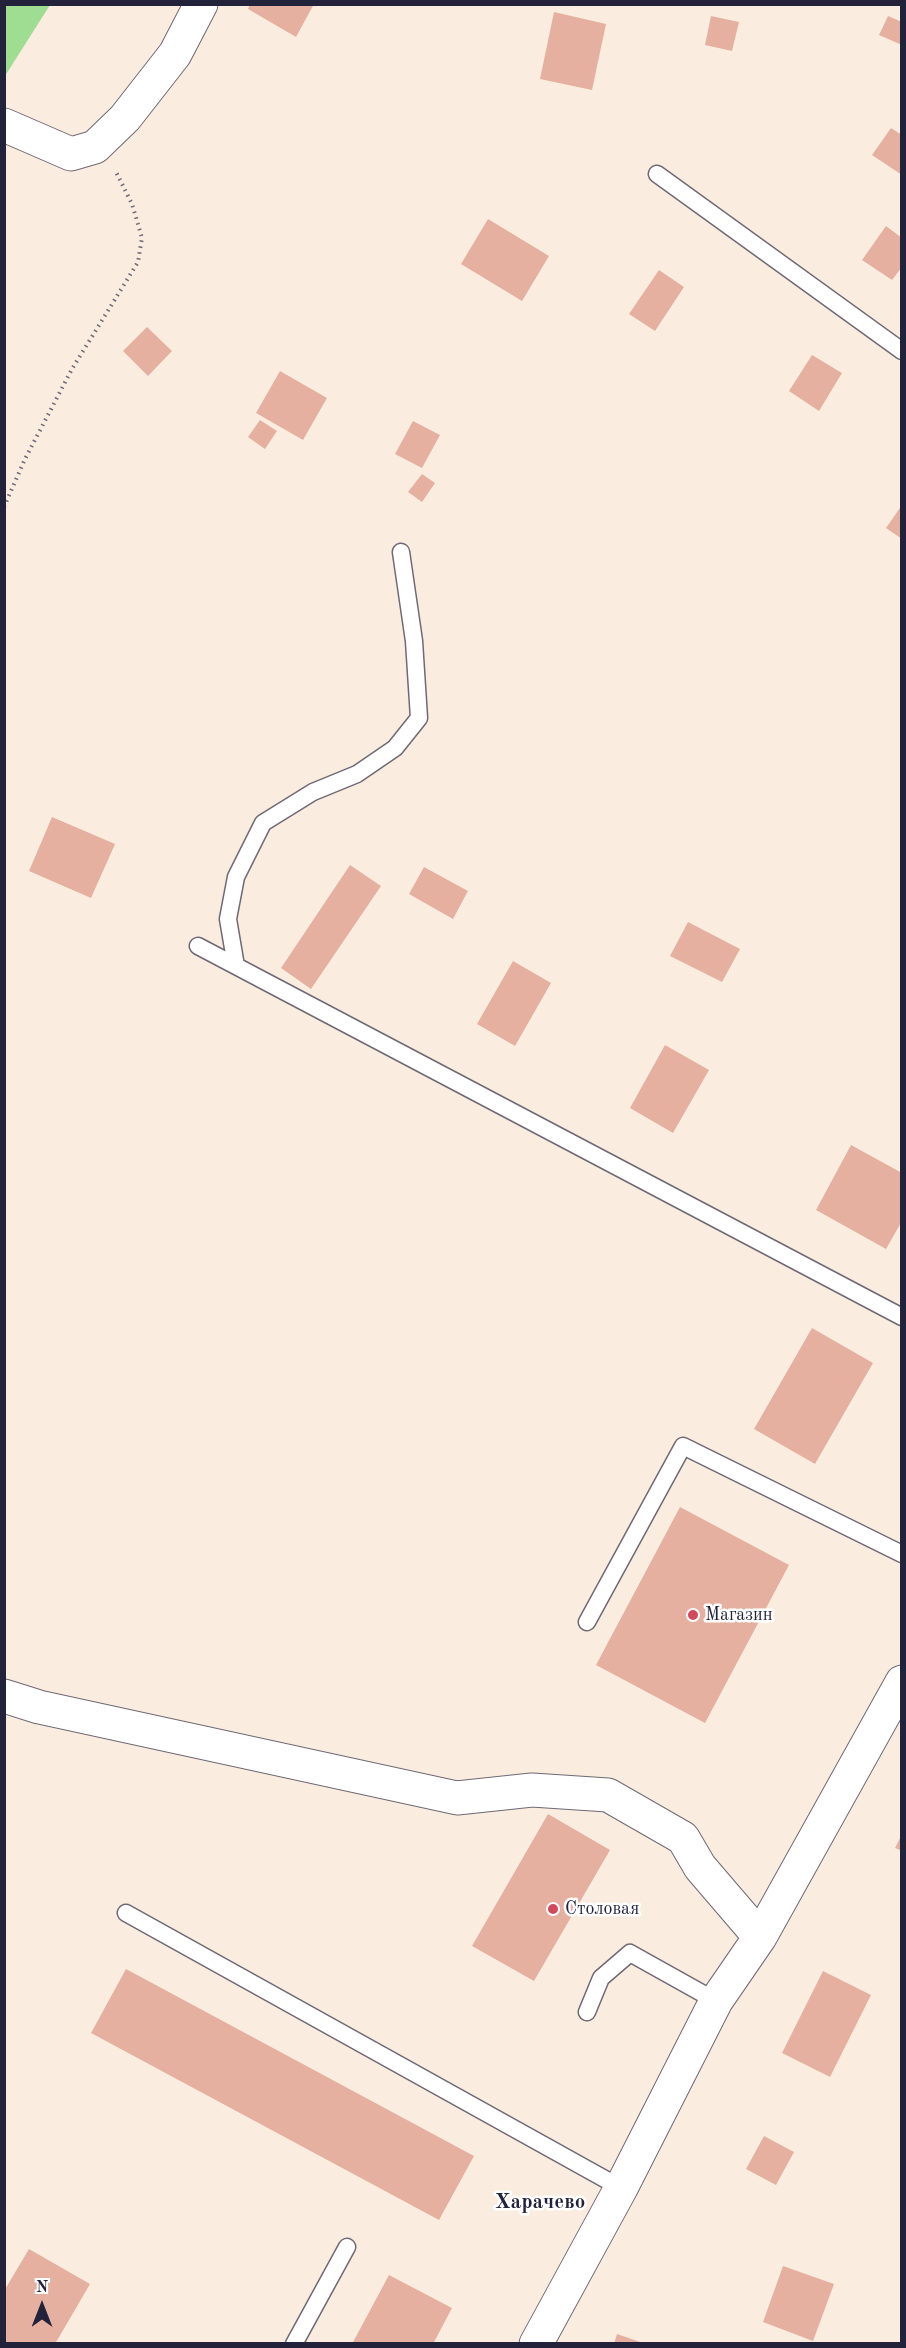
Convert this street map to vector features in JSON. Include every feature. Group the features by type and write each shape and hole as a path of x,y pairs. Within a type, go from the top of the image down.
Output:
{"street":[{"path":"4,125 71,154 95,147 125,118 175,54 201,4"},
{"path":"536,2343 621,2188 716,2001 760,1937 902,1682"},
{"path":"4,1696 51,1710 457,1798 532,1790 608,1795 682,1838 700,1867 760,1937"}],"lane":[{"path":"657,174 902,351"},
{"path":"236,966 228,919 236,877 263,823 313,792 357,774 395,748 419,718 414,641 401,552"},
{"path":"198,946 902,1317"},
{"path":"587,1622 683,1446 902,1554"},
{"path":"126,1912 621,2188"},
{"path":"587,2012 601,1978 630,1953 716,2001"},
{"path":"294,2343 347,2247"}],"path":[{"path":"4,507 25,459 72,369 138,262 142,238 132,204 116,172 95,147"}],"green space":[{"path":"4,5 50,5 5,76"}],"building":[{"path":"250,4 314,4 296,37 248,9"},
{"path":"554,12 606,24 592,90 540,79"},
{"path":"711,16 739,22 732,51 705,45"},
{"path":"888,16 902,22 902,45 879,35"},
{"path":"891,128 902,135 902,175 872,155"},
{"path":"488,219 549,256 522,301 461,264"},
{"path":"886,226 902,238 902,267 892,280 862,260"},
{"path":"659,270 684,287 655,331 629,314"},
{"path":"147,327 172,351 148,376 123,351"},
{"path":"812,355 842,373 819,411 789,391"},
{"path":"280,371 327,398 303,440 256,413"},
{"path":"260,420 277,431 265,449 248,437"},
{"path":"413,421 440,435 422,468 395,454"},
{"path":"422,474 435,483 422,502 408,492"},
{"path":"902,505 902,539 886,528"},
{"path":"52,817 115,844 91,898 29,871"},
{"path":"350,865 381,886 311,989 281,968"},
{"path":"424,867 468,891 453,919 409,894"},
{"path":"688,922 740,949 722,982 670,956"},
{"path":"513,961 551,983 515,1046 477,1024"},
{"path":"665,1045 709,1070 673,1133 630,1108"},
{"path":"851,1145 902,1173 902,1221 886,1249 816,1210"},
{"path":"812,1328 873,1363 815,1464 754,1429"},
{"name":"Магазин","path":"680,1507 789,1565 705,1723 596,1665"},
{"path":"548,1814 610,1850 534,1981 472,1946"},
{"path":"902,1834 902,1851 895,1848"},
{"path":"126,1969 474,2156 439,2220 91,2033"},
{"path":"823,1971 871,1995 830,2077 782,2053"},
{"path":"764,2136 794,2152 776,2185 746,2169"},
{"path":"29,2249 90,2284 55,2344 4,2344 4,2291"},
{"path":"783,2266 834,2284 813,2341 763,2322"},
{"path":"389,2275 452,2308 433,2344 352,2344"},
{"path":"617,2334 643,2343 643,2344 614,2344"}],"place":[{"name":"Магазин","path":"693,1615"},
{"name":"Столовая","path":"553,1909"}],"district":[{"name":"Харачево","path":"540,2202"}]}
